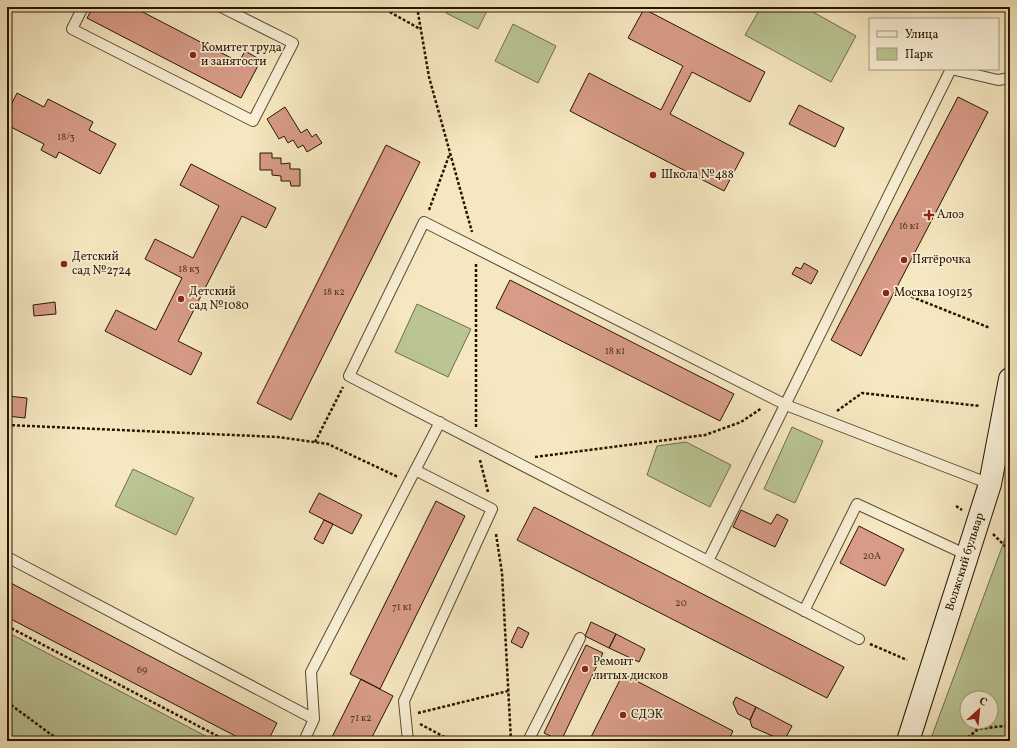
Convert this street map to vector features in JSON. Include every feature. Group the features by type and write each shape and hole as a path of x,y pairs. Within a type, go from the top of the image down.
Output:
{"main road":[{"name":"Волжский бульвар","path":"908,741 990,484 1010,379"}],"lane":[{"path":"83,7 72,29 253,121 293,43 222,7"},
{"path":"708,561 951,70"},
{"path":"955,70 998,80 1010,78"},
{"path":"859,639 349,376 424,222 786,405 990,484"},
{"path":"304,741 314,719 311,672 440,422"},
{"path":"408,741 404,701 492,509 415,470"},
{"path":"804,610 857,504 968,556"},
{"path":"7,557 314,719"},
{"path":"528,741 580,638"}],"path":[{"path":"381,7 421,30"},
{"path":"417,7 429,77 476,248 476,441 492,509 502,573 510,741"},
{"path":"424,222 450,152"},
{"path":"902,293 990,328"},
{"path":"315,442 349,376"},
{"path":"825,420 862,393 980,406"},
{"path":"511,460 705,435 741,422 775,399"},
{"path":"7,425 278,437 315,442 328,444 409,483"},
{"path":"7,626 226,741"},
{"path":"859,639 907,660"},
{"path":"406,716 508,691"},
{"path":"7,702 60,741"},
{"path":"406,716 452,741"},
{"path":"964,741 978,729 1004,726 1010,727"}],"green space":[{"path":"449,7 489,7 478,29 446,13"},
{"path":"761,7 804,7 856,36 831,82 745,35"},
{"path":"513,24 556,46 538,83 495,61"},
{"path":"417,304 471,329 448,377 395,352"},
{"path":"792,427 823,441 795,503 764,489"},
{"path":"686,442 731,465 710,507 647,475 657,446"},
{"path":"133,469 194,498 176,535 115,506"},
{"path":"1010,523 1010,741 930,741 1002,547"},
{"path":"7,632 215,741 18,741 7,732"}],"building":[{"name":"Комитет труда и занятости","path":"93,7 133,7 239,62 245,51 261,60 241,98 87,18"},
{"path":"644,9 765,72 750,102 692,72 670,114 744,153 724,191 570,111 589,73 661,110 683,66 628,38"},
{"path":"17,93 44,107 48,99 93,122 89,130 116,144 100,174 59,152 56,158 41,150 44,144 7,125 7,113"},
{"path":"958,97 988,112 861,356 831,340"},
{"path":"799,105 844,128 835,147 789,124"},
{"path":"285,107 301,133 307,129 312,137 316,134 322,143 307,152 303,145 298,148 293,140 288,143 284,136 279,139 267,119"},
{"path":"386,145 420,162 291,420 257,403"},
{"path":"260,153 272,153 272,158 281,158 281,164 290,163 290,169 300,169 300,186 291,186 290,181 281,181 281,176 272,175 272,170 260,170"},
{"path":"191,164 276,208 266,228 242,216 178,341 202,353 191,375 105,331 116,310 156,330 182,278 145,259 155,239 193,258 219,206 180,185"},
{"path":"804,263 818,271 811,284 792,274 796,267 801,269"},
{"path":"510,280 734,394 720,421 496,308"},
{"path":"55,302 56,314 34,316 33,305"},
{"path":"7,396 27,398 25,418 7,416"},
{"path":"319,493 362,515 352,534 309,512"},
{"path":"436,501 465,516 380,689 350,674"},
{"path":"534,507 844,667 827,698 517,540"},
{"path":"741,510 771,524 777,514 788,520 775,547 733,527"},
{"path":"324,520 333,524 323,544 314,539"},
{"path":"859,526 904,549 885,586 840,563"},
{"path":"7,581 277,723 268,741 245,741 7,617"},
{"path":"591,622 616,634 609,648 585,636"},
{"path":"518,627 529,633 522,648 511,642"},
{"path":"616,634 645,649 639,662 609,648"},
{"path":"586,645 603,653 561,741 544,733"},
{"path":"623,674 733,731 728,741 589,741"},
{"path":"361,679 393,696 370,741 330,741"},
{"path":"736,697 756,707 750,720 738,714 733,703"},
{"path":"756,707 792,726 784,741 752,727 750,720"}],"place":[{"name":"Комитет труда и занятости","path":"193,55"},
{"name":"Школа №488","path":"653,175"},
{"name":"Алоэ","path":"929,215"},
{"name":"Пятёрочка","path":"904,260"},
{"name":"Детский сад №2724","path":"64,264"},
{"name":"Москва 109125","path":"886,293"},
{"name":"Детский сад №1080","path":"181,299"},
{"name":"Ремонт литых дисков","path":"585,669"},
{"name":"СДЭК","path":"623,715"}]}
